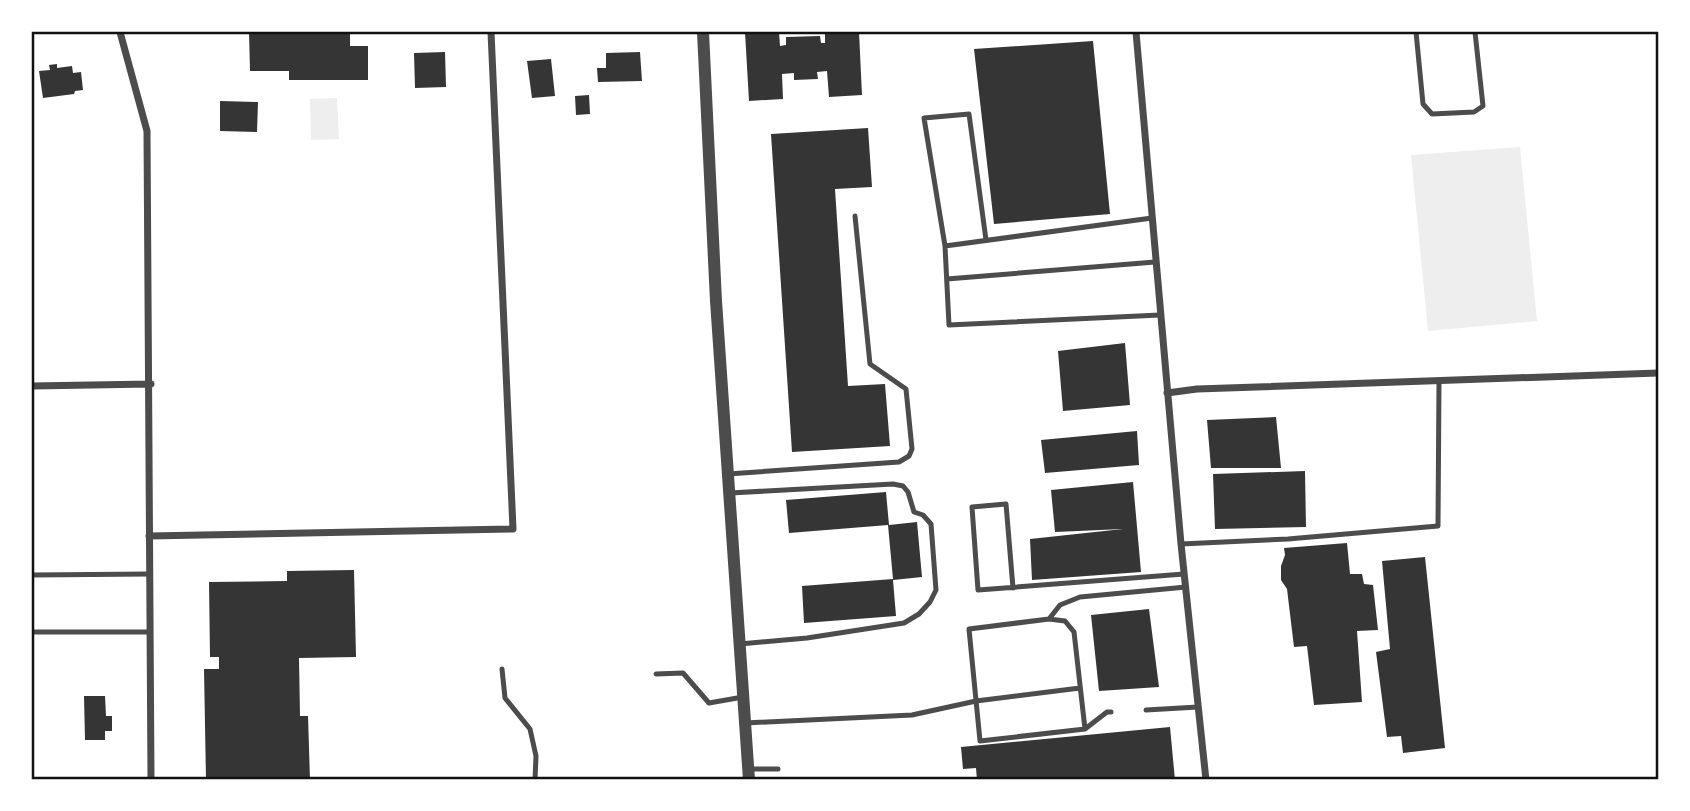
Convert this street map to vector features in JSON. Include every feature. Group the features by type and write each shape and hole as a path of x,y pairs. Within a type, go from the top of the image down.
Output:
{"street":[{"path":"120,32 148,131 151,779"},
{"path":"149,536 513,530 491,32"},
{"path":"703,32 716,301 749,774"},
{"path":"1136,32 1181,544 1206,779"},
{"path":"1167,393 1197,389 1658,373"},
{"path":"32,386 151,384"}],"lane":[{"path":"1416,32 1423,104 1432,114 1474,112 1483,106 1475,32"},
{"path":"986,240 969,114 924,118 946,246 949,325 1160,315"},
{"path":"728,474 899,462 908,456 912,449 906,389 870,364 856,216"},
{"path":"946,246 1152,218"},
{"path":"947,279 1155,262"},
{"path":"1181,544 1288,539 1438,526 1439,381"},
{"path":"730,493 893,484 903,486 908,492 914,512 923,515 931,524 936,590 930,602 904,623 740,644"},
{"path":"1013,588 1006,504 972,507 978,590 1013,588 1184,574"},
{"path":"32,576 150,574"},
{"path":"1049,620 1060,605 1080,597 1186,587"},
{"path":"1085,729 1074,632 1065,621 1049,620 969,629 980,741 1085,729 1111,712"},
{"path":"32,632 150,632"},
{"path":"502,669 505,698 530,729 536,756 535,779"},
{"path":"656,674 683,673 709,703 743,697"},
{"path":"745,723 912,715 976,701 1080,688"},
{"path":"1146,710 1198,707"},
{"path":"749,774 778,769"}],"shaded area":[{"path":"337,98 339,139 311,140 310,99"},
{"path":"1520,147 1537,321 1428,331 1411,155"}],"building":[{"path":"249,32 350,32 350,46 368,46 368,80 289,80 289,71 250,71"},
{"path":"745,32 779,32 780,46 786,45 786,37 820,36 821,43 825,43 825,32 859,32 862,95 829,97 827,71 817,72 818,79 794,80 794,73 782,74 783,99 749,101"},
{"path":"1093,41 1110,214 994,224 974,49"},
{"path":"445,52 446,87 415,88 414,53"},
{"path":"640,52 642,81 598,82 597,68 606,68 606,53"},
{"path":"551,59 555,96 532,98 527,61"},
{"path":"57,64 57,68 72,66 73,73 81,72 83,90 75,91 74,94 43,98 39,71 50,70 49,65"},
{"path":"589,95 590,114 576,115 575,96"},
{"path":"220,101 258,102 257,132 220,131"},
{"path":"868,128 872,187 835,189 848,386 885,384 890,446 792,452 771,134"},
{"path":"1125,343 1130,405 1063,411 1058,351"},
{"path":"1276,417 1281,468 1211,468 1207,420"},
{"path":"1137,431 1139,465 1045,473 1041,440"},
{"path":"1305,471 1306,527 1215,529 1213,474"},
{"path":"1133,482 1141,572 1032,580 1030,539 1123,529 1055,532 1051,490"},
{"path":"886,492 889,525 917,522 922,577 893,580 896,616 804,623 802,586 893,579 888,525 789,533 786,500"},
{"path":"1347,543 1350,574 1362,574 1364,584 1373,585 1378,630 1357,631 1362,702 1314,705 1307,646 1294,647 1287,589 1281,580 1284,548"},
{"path":"1425,557 1445,748 1403,753 1401,736 1387,737 1376,652 1390,649 1382,561"},
{"path":"354,570 356,657 299,658 300,716 308,716 310,780 206,780 204,669 219,669 219,657 210,657 209,582 287,581 287,571"},
{"path":"1149,609 1159,687 1099,691 1091,615"},
{"path":"84,696 105,696 106,716 112,716 112,731 105,731 105,740 85,740"},
{"path":"1170,727 1175,780 977,780 976,768 963,769 961,747"}]}
